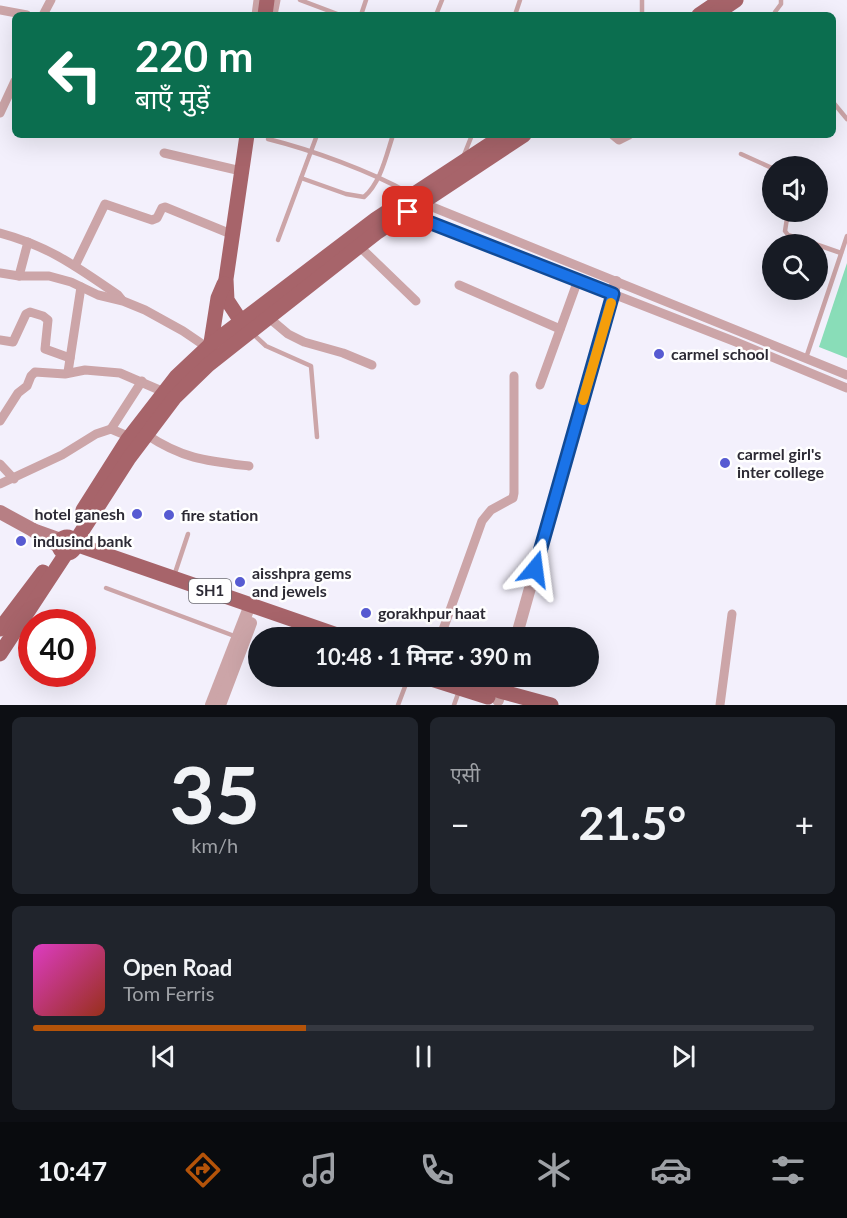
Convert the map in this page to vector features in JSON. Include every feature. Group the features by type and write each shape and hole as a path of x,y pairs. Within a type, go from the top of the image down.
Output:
{"main road":[{"path":"703,12 721,0"},
{"path":"718,12 736,0"},
{"path":"246,138 226,279 227,300 250,333"},
{"path":"0,629 67,545 176,397 208,365 360,247 461,162 499,138"},
{"path":"0,654 130,436 176,377 240,320 410,203 519,138"},
{"path":"208,365 218,298 226,279"},
{"path":"0,512 67,545"},
{"name":"SH1","path":"67,545 173,578 290,627"},
{"name":"SH1","path":"67,545 252,610 309,627"},
{"path":"501,689 513,705"},
{"path":"501,689 550,705"}],"street":[{"path":"0,113 12,87"},
{"path":"164,153 241,171"},
{"path":"410,203 426,221 578,280 615,288 847,375"},
{"path":"410,203 847,388"},
{"path":"75,266 105,204 152,220 157,218 162,208 165,207 231,234"},
{"path":"0,233 60,256 118,295 123,301"},
{"path":"19,276 28,242"},
{"path":"360,247 416,301"},
{"path":"0,273 19,276 49,276 98,295 123,301 160,318 209,347"},
{"path":"540,385 578,280"},
{"path":"459,285 560,329"},
{"path":"68,372 81,287"},
{"path":"519,627 615,288"},
{"path":"0,340 13,342 26,314 30,312 44,316 48,320 45,349 70,358"},
{"path":"269,318 288,334 304,342 372,364"},
{"path":"0,421 18,393 27,386 33,373 65,374 85,370 120,373 164,392"},
{"path":"444,627 482,521 492,510 513,498 514,376"},
{"path":"111,429 142,381"},
{"path":"0,484 62,455 96,434 111,429 130,436"},
{"path":"147,435 187,456 205,461 249,466"},
{"path":"0,464 14,478"},
{"path":"211,705 237,637 252,610"},
{"path":"220,705 252,610"},
{"path":"720,705 732,614"}],"lane":[{"path":"300,0 332,12"},
{"path":"317,6 318,0"},
{"path":"836,106 847,119"},
{"path":"278,240 317,138"},
{"path":"302,178 357,197 364,197 370,192 378,177 392,138"},
{"path":"461,162 471,138"},
{"path":"268,139 378,177 410,203"},
{"path":"741,154 762,163"},
{"path":"806,358 847,236"},
{"path":"828,249 841,254"},
{"path":"250,333 266,346 311,366 317,437"},
{"path":"173,578 188,534"},
{"path":"106,588 237,637"},
{"path":"398,705 405,687"},
{"path":"454,705 458,687"}],"green space":[{"path":"847,263 847,358 819,347"}],"slow traffic":[{"path":"583,400 611,303"}],"place":[{"name":"carmel school","path":"659,354"},
{"name":"carmel girl's inter college","path":"725,463"},
{"name":"hotel ganesh","path":"137,514"},
{"name":"fire station","path":"169,515"},
{"name":"indusind bank","path":"21,541"},
{"name":"aisshpra gems and jewels","path":"240,582"},
{"name":"gorakhpur haat","path":"366,613"}],"route":[{"path":"408,212 418,218 613,294 535,569"}]}
